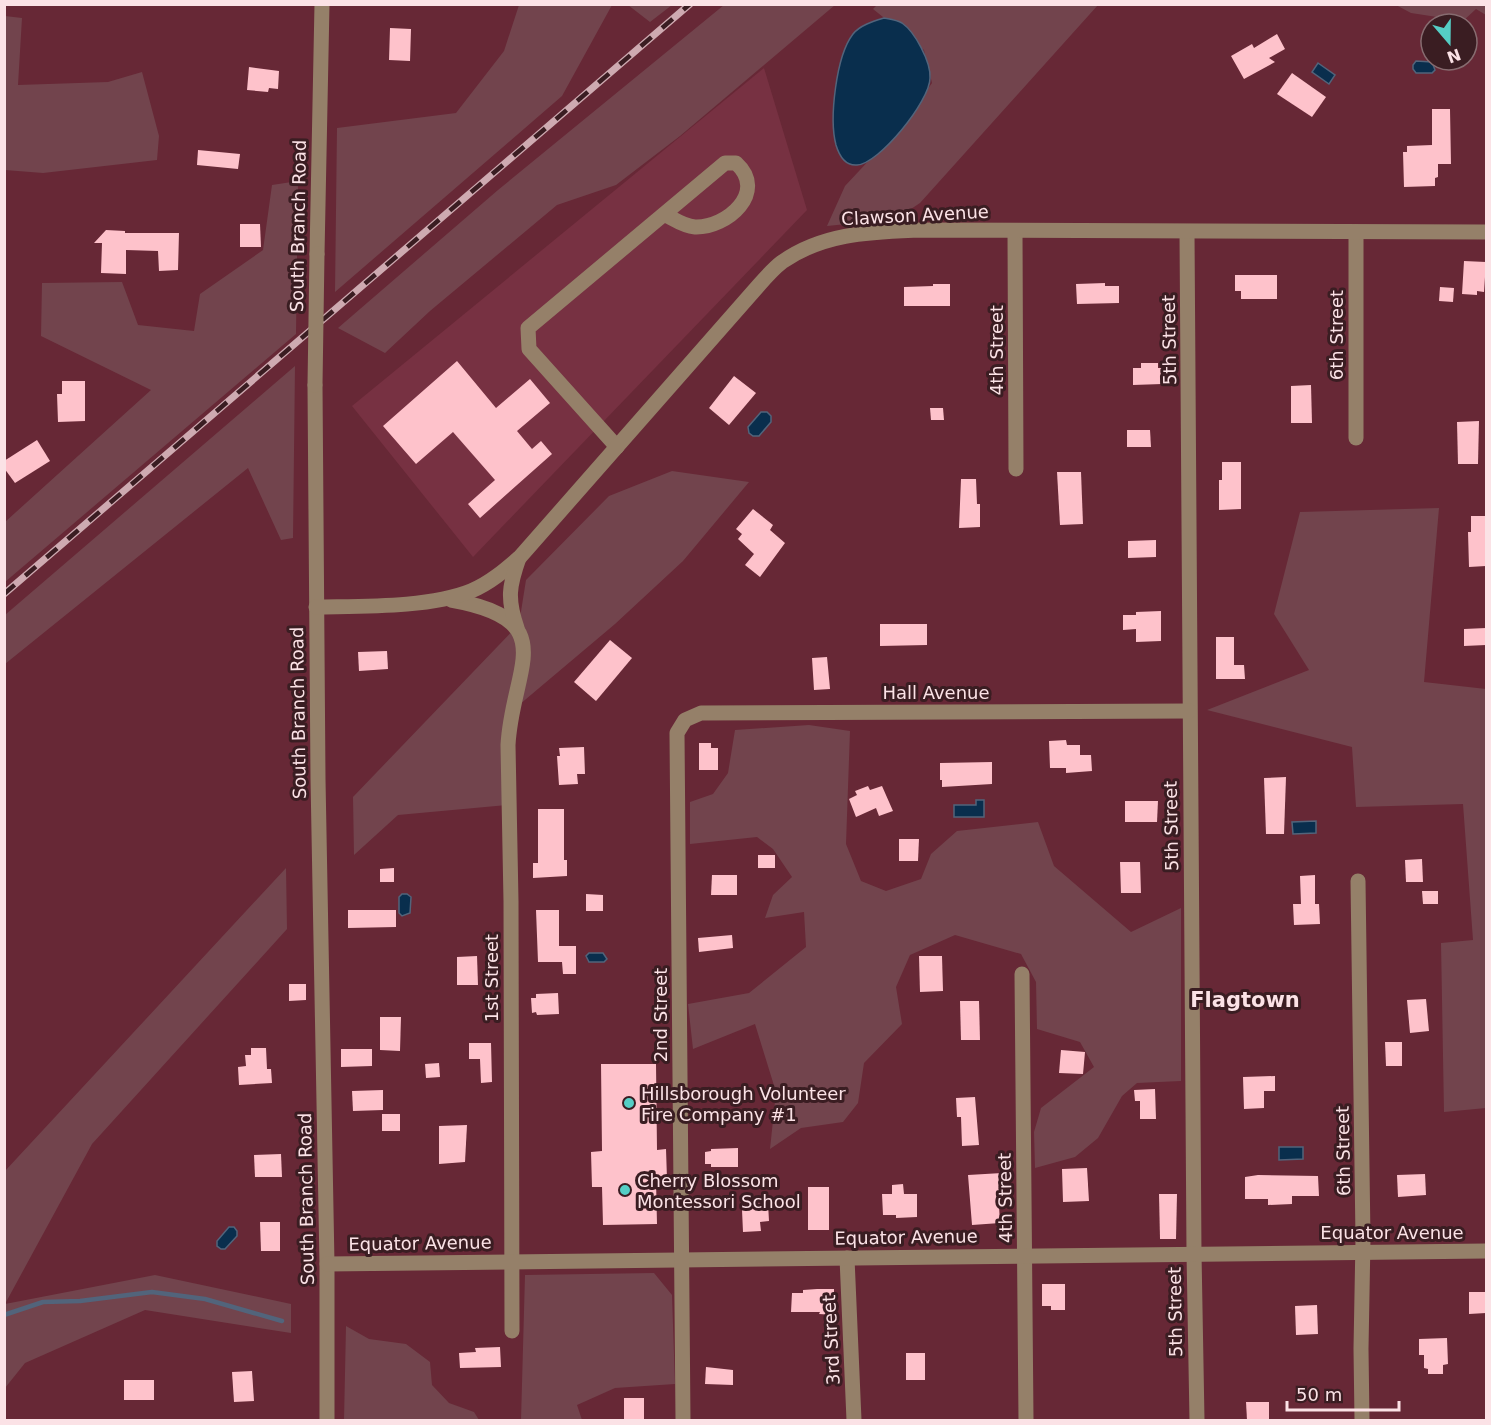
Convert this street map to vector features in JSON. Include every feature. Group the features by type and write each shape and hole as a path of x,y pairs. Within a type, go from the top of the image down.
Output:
{"street":[{"name":"South Branch Road","path":"322,4 315,385 316,607 327,1264 327,1420"},
{"path":"617,447 529,349 528,328 664,214 725,163 736,163 744,170 749,182 748,194 741,204 720,222 707,226 685,225 664,214"},
{"name":"Clawson Avenue","path":"316,607 447,599 484,585 498,576 520,557 725,321 781,262 811,245 835,237 918,230 1486,232"},
{"name":"4th Street","path":"1015,231 1016,469"},
{"name":"5th Street","path":"1187,232 1197,1420"},
{"name":"6th Street","path":"1356,232 1356,438"},
{"name":"1st Street","path":"513,1331 508,745 509,721 524,659 523,643 511,610 509,593 510,583 520,557"},
{"path":"447,599 479,605 500,615 517,628"},
{"name":"Hall Avenue","path":"685,720 701,713 1190,711"},
{"name":"2nd Street","path":"683,1420 677,733 685,720"},
{"name":"6th Street","path":"1358,881 1364,1251 1361,1349 1362,1420"},
{"name":"4th Street","path":"1022,974 1026,1420"},
{"name":"Equator Avenue","path":"327,1264 1486,1251"},
{"name":"3rd Street","path":"847,1258 854,1420"}],"shaded area":[{"path":"519,5 612,5 562,96 335,292 337,128 456,113 504,51"},
{"path":"628,5 672,5 650,22"},
{"path":"724,5 835,5 680,136 616,185 557,205 430,311 385,353 338,328 498,190"},
{"path":"877,5 1098,5 920,203 896,219 827,226 845,186 902,125 932,83 924,50 873,9"},
{"path":"1396,5 1486,5 1486,15 1476,9 1473,12 1411,13"},
{"path":"5,16 22,18 18,85 108,82 142,72 159,136 157,160 43,173 5,170"},
{"path":"764,68 807,210 473,557 352,406"},
{"path":"298,181 296,334 5,582 5,522 151,390 41,336 42,283 122,282 138,325 194,331 200,294 263,250 272,185"},
{"path":"295,366 293,538 281,540 248,468 5,664 5,615"},
{"path":"672,471 749,482 683,561 615,624 507,715 507,805 398,815 354,855 353,797 519,624 526,580 609,496"},
{"path":"1439,508 1424,682 1486,689 1486,1108 1444,1112 1441,943 1473,940 1463,804 1356,807 1352,747 1207,710 1309,670 1274,614 1300,512"},
{"path":"809,725 850,731 846,844 861,881 886,891 921,879 931,854 957,831 1038,822 1054,866 1131,932 1181,908 1181,1081 1137,1083 1122,1096 1098,1138 1075,1157 1035,1168 1034,1132 1041,1108 1094,1067 1080,1042 1037,1029 1036,982 1021,954 955,935 910,955 896,987 902,1024 864,1063 858,1103 843,1122 801,1128 770,1149 776,1092 755,1024 693,1049 688,1004 749,993 806,947 804,912 765,918 773,895 792,877 773,849 757,837 690,844 690,802 713,794 728,773 735,730"},
{"path":"286,868 287,929 92,1144 5,1304 5,1171"},
{"path":"654,1273 672,1295 675,1384 615,1388 577,1405 582,1420 521,1420 525,1275"},
{"path":"155,1275 291,1304 291,1333 145,1310 25,1363 5,1388 5,1304"},
{"path":"346,1326 369,1339 406,1344 430,1362 432,1385 449,1403 474,1412 479,1420 344,1420"}],"water":[{"path":"884,18 902,23 912,33 928,64 930,78 928,88 913,115 890,143 866,162 853,165 841,156 834,134 834,104 838,72 847,44 853,34 863,26"},
{"path":"1419,61 1419,72 1433,72 1416,73 1413,65"},
{"path":"1318,63 1335,75 1329,84 1312,72"},
{"path":"761,412 767,412 771,416 771,422 759,436 753,436 749,433 748,427"},
{"path":"976,800 984,800 984,817 954,817 954,805 976,805"},
{"path":"1316,821 1316,833 1293,834 1292,822"},
{"path":"402,894 411,897 410,913 402,916 399,913 399,897"},
{"path":"589,953 603,953 607,959 604,962 589,962 586,956"},
{"path":"1279,1147 1303,1147 1303,1159 1279,1160"},
{"path":"229,1227 234,1227 237,1236 225,1249 221,1249 217,1246 217,1241"}],"building":[{"path":"390,28 411,29 410,61 389,60"},
{"path":"1277,34 1285,49 1269,58 1275,62 1244,79 1231,56 1252,44 1254,48"},
{"path":"249,67 279,71 278,89 269,88 268,92 247,90"},
{"path":"1292,73 1326,97 1312,117 1277,94"},
{"path":"1432,109 1450,109 1451,164 1438,164 1435,186 1404,187 1403,152 1407,152 1407,146 1432,145"},
{"path":"198,150 240,154 238,169 197,165"},
{"path":"240,224 260,224 261,247 240,247"},
{"path":"106,230 125,231 125,233 179,233 178,270 159,271 158,251 126,250 126,274 101,273 102,243 94,243"},
{"path":"1464,261 1486,262 1484,292 1477,291 1477,295 1462,294"},
{"path":"1235,275 1277,275 1277,299 1241,299 1241,291 1235,291"},
{"path":"1105,283 1105,286 1119,286 1119,303 1077,304 1076,284"},
{"path":"933,284 950,284 950,306 904,306 904,287 933,286"},
{"path":"1440,287 1454,288 1453,302 1439,301"},
{"path":"457,361 496,408 530,379 550,403 517,431 532,449 541,441 552,454 480,518 468,504 495,480 453,432 416,464 383,426"},
{"path":"1141,363 1158,363 1158,368 1162,368 1162,384 1133,385 1133,368 1141,368"},
{"path":"734,376 756,393 729,425 709,408"},
{"path":"62,381 85,381 85,421 58,422 57,394 62,394"},
{"path":"1311,385 1312,423 1291,423 1291,386"},
{"path":"930,408 943,408 944,420 931,420"},
{"path":"1479,421 1478,464 1458,464 1457,422"},
{"path":"1127,430 1150,430 1151,447 1127,447"},
{"path":"37,440 50,461 15,483 4,468 4,461"},
{"path":"1222,462 1241,462 1241,509 1219,510 1219,480 1222,480"},
{"path":"1057,472 1081,472 1083,524 1060,525"},
{"path":"961,479 976,479 977,504 980,504 980,527 959,528"},
{"path":"753,509 773,525 770,530 785,543 760,577 745,565 754,554 738,539 742,534 736,529"},
{"path":"1471,516 1486,516 1486,566 1469,567 1468,532 1471,532"},
{"path":"1156,540 1156,557 1128,558 1128,541"},
{"path":"1161,611 1161,641 1136,642 1136,629 1123,630 1123,615"},
{"path":"880,624 927,624 927,645 880,646"},
{"path":"1486,628 1486,645 1464,646 1464,629"},
{"path":"1216,637 1234,637 1234,665 1244,665 1245,679 1216,679"},
{"path":"610,640 632,658 596,701 574,682"},
{"path":"387,651 388,669 359,671 358,652"},
{"path":"827,657 830,689 814,690 812,658"},
{"path":"1066,740 1067,745 1080,745 1080,755 1091,755 1092,771 1066,773 1066,768 1050,768 1049,741"},
{"path":"699,743 711,743 711,748 718,748 718,770 699,770"},
{"path":"584,747 585,774 577,774 578,784 559,785 557,756 560,756 559,748"},
{"path":"992,762 992,784 942,787 940,763"},
{"path":"1286,777 1284,834 1266,834 1264,778"},
{"path":"868,786 870,790 882,786 893,811 879,816 876,808 856,817 849,799 857,795 855,791"},
{"path":"1125,801 1158,801 1157,822 1125,822"},
{"path":"538,809 564,809 564,860 567,860 567,876 533,878 533,863 538,863"},
{"path":"899,839 919,839 918,861 899,861"},
{"path":"758,855 775,855 775,868 758,868"},
{"path":"1422,859 1423,882 1406,882 1405,860"},
{"path":"1120,862 1140,862 1141,893 1121,893"},
{"path":"394,868 394,882 380,882 380,869"},
{"path":"712,875 737,875 737,895 711,895"},
{"path":"1315,875 1315,904 1319,904 1320,924 1294,925 1293,904 1301,904 1300,876"},
{"path":"1422,891 1438,891 1438,904 1423,904"},
{"path":"586,894 603,895 603,911 586,911"},
{"path":"348,910 396,910 396,927 348,928"},
{"path":"536,910 559,910 559,946 576,946 576,974 563,974 562,962 538,962"},
{"path":"732,935 733,948 699,952 698,938"},
{"path":"477,956 478,985 457,985 457,957"},
{"path":"919,956 942,956 943,991 920,992"},
{"path":"289,984 306,984 306,1000 289,1001"},
{"path":"558,993 559,1014 537,1015 536,1012 532,1013 531,998 536,998 536,994"},
{"path":"1426,999 1429,1031 1410,1033 1407,1000"},
{"path":"960,1001 979,1001 980,1040 961,1040"},
{"path":"380,1017 401,1017 400,1051 380,1050"},
{"path":"1385,1042 1402,1042 1402,1066 1386,1066"},
{"path":"469,1043 491,1043 492,1082 481,1083 480,1059 469,1059"},
{"path":"251,1048 266,1048 267,1069 271,1069 272,1083 239,1085 238,1067 246,1066 245,1055 251,1055"},
{"path":"341,1049 372,1049 372,1066 341,1067"},
{"path":"1061,1050 1085,1052 1083,1074 1059,1073"},
{"path":"439,1063 440,1077 426,1078 425,1064"},
{"path":"601,1064 656,1064 657,1150 666,1149 667,1179 656,1180 657,1224 603,1225 602,1187 592,1187 591,1152 602,1151"},
{"path":"1275,1076 1275,1091 1264,1091 1264,1108 1244,1109 1243,1077"},
{"path":"1155,1089 1156,1119 1140,1119 1140,1101 1135,1101 1134,1090"},
{"path":"383,1090 383,1110 353,1111 352,1091"},
{"path":"975,1097 979,1145 962,1146 961,1117 957,1117 956,1098"},
{"path":"382,1114 400,1114 400,1131 382,1131"},
{"path":"467,1125 465,1162 439,1164 439,1126"},
{"path":"738,1148 738,1167 711,1167 711,1164 705,1164 705,1152 711,1149"},
{"path":"281,1154 282,1177 255,1177 254,1155"},
{"path":"1087,1168 1089,1201 1063,1202 1062,1169"},
{"path":"1002,1173 1004,1206 999,1206 1000,1223 972,1225 968,1175"},
{"path":"1425,1174 1426,1195 1398,1197 1397,1175"},
{"path":"1258,1175 1318,1176 1319,1196 1292,1196 1292,1204 1268,1205 1268,1199 1245,1199 1245,1177"},
{"path":"903,1184 904,1194 917,1194 917,1217 896,1218 896,1215 883,1215 882,1194 892,1194 892,1185"},
{"path":"808,1187 829,1187 829,1230 808,1230"},
{"path":"1159,1194 1177,1194 1176,1239 1160,1239"},
{"path":"768,1203 769,1221 760,1222 761,1231 743,1232 742,1210 751,1210 751,1204"},
{"path":"260,1222 280,1222 280,1251 261,1251"},
{"path":"1042,1284 1065,1284 1065,1310 1051,1310 1051,1306 1042,1306"},
{"path":"834,1289 834,1315 819,1314 820,1312 791,1312 792,1293"},
{"path":"1469,1292 1486,1292 1486,1313 1469,1314"},
{"path":"1317,1305 1318,1334 1296,1335 1295,1306"},
{"path":"1447,1338 1448,1364 1443,1365 1443,1374 1428,1374 1428,1369 1424,1368 1424,1355 1419,1355 1419,1339"},
{"path":"500,1347 501,1367 460,1368 459,1353 476,1352 475,1348"},
{"path":"906,1353 925,1353 925,1380 906,1380"},
{"path":"706,1367 733,1370 733,1385 705,1384"},
{"path":"252,1371 254,1401 234,1402 232,1372"},
{"path":"124,1380 154,1380 154,1400 124,1400"},
{"path":"624,1398 644,1398 644,1420 624,1420"},
{"path":"1246,1402 1269,1402 1269,1420 1247,1420"}],"waterway":[{"path":"4,1315 43,1302 80,1301 152,1292 205,1299 282,1321"}],"railway":[{"path":"4,594 690,4"}],"place":[{"name":"Hillsborough Volunteer Fire Company #1","path":"629,1103"},
{"name":"Cherry Blossom Montessori School","path":"625,1190"}],"district":[{"name":"Flagtown","path":"1245,1000"}]}
